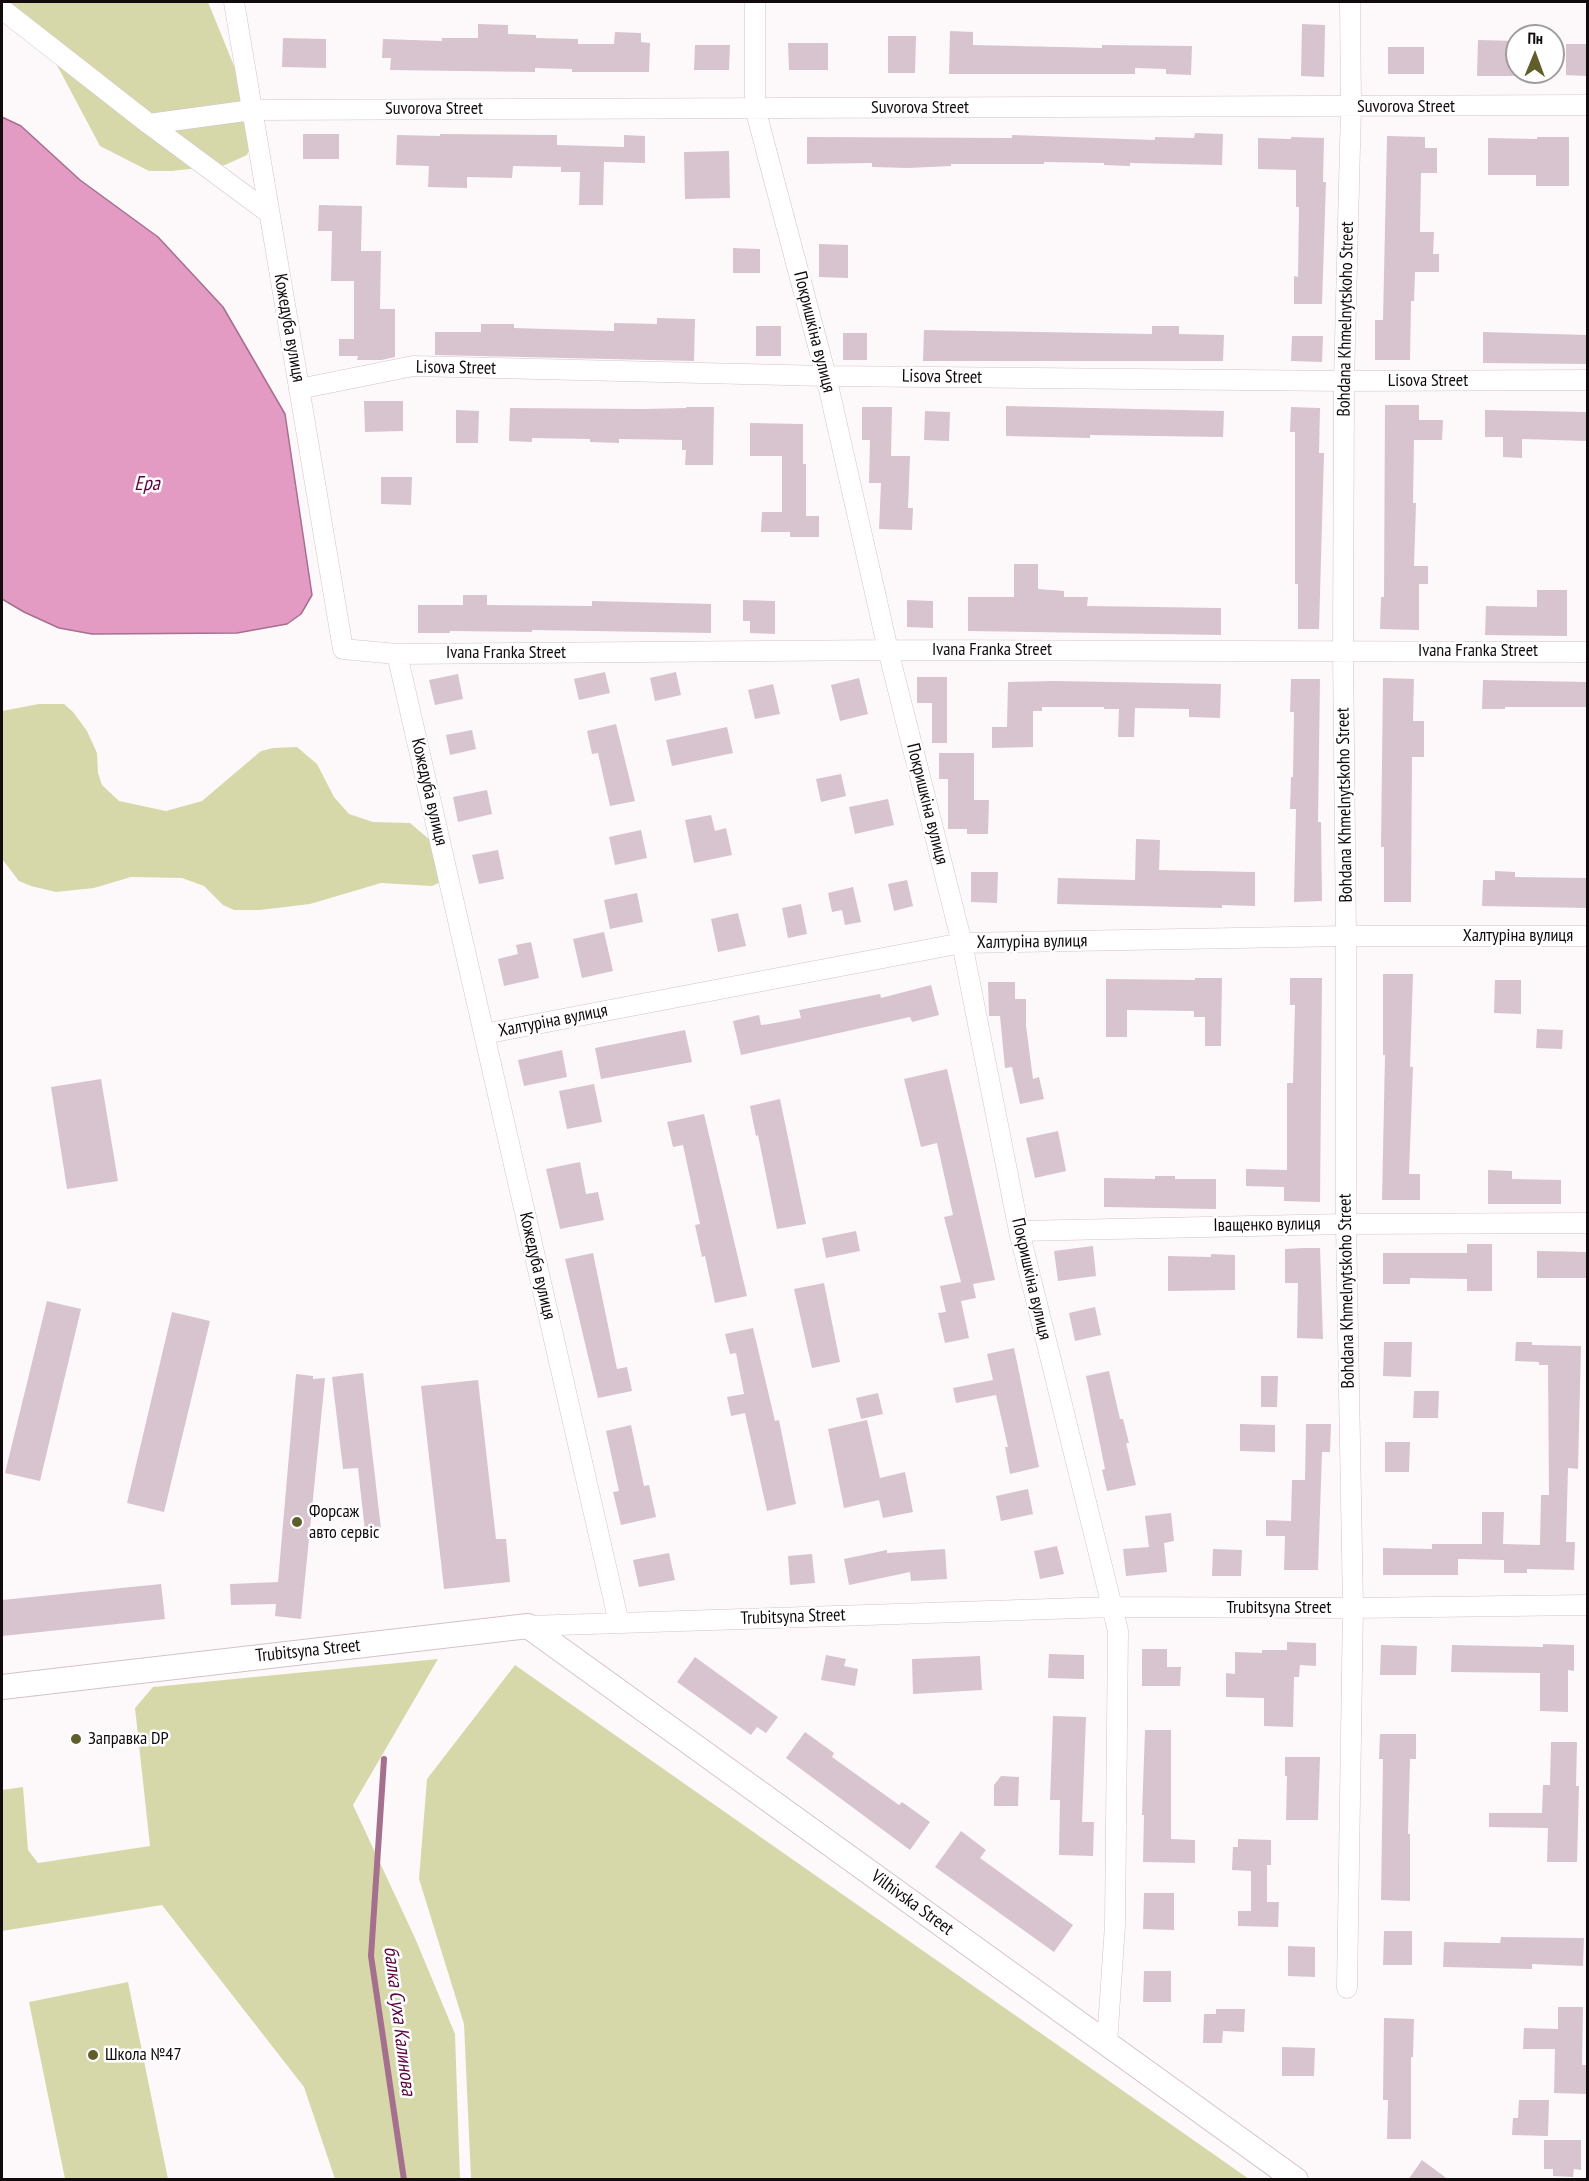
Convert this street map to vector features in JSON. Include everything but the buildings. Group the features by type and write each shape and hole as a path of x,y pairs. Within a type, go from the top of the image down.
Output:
{"street":[{"name":"Кожедуба вулиця","path":"234,2 343,649 397,654 620,1623"},
{"name":"Покришкіна вулиця","path":"755,2 755,108 826,376 888,650 962,943 1019,1231 1118,1631 1115,1925 1107,2043"},
{"name":"Bohdana Khmelnytskoho Street","path":"1347,1988 1353,1608 1346,1224 1347,936 1343,651 1344,381 1351,107 1350,2"},
{"path":"2,9 149,124 269,213"},
{"name":"Suvorova Street","path":"149,124 252,110 1587,105"},
{"name":"Lisova Street","path":"299,389 413,366 826,376 1344,381 1587,380"},
{"name":"Ivana Franka Street","path":"397,654 888,650 1587,652"},
{"name":"Халтуріна вулиця","path":"484,1034 962,943 1347,936 1587,936"},
{"name":"Іващенко вулиця","path":"1019,1231 1346,1224 1587,1223"},
{"name":"Trubitsyna Street","path":"2,1687 528,1626 1112,1607 1353,1608 1587,1605"},
{"name":"Vilhivska Street","path":"528,1626 1296,2180"}],"green space":[{"path":"2,2 208,2 252,110 256,133 247,155 225,165 172,171 149,171 100,146 51,54"},
{"path":"39,704 64,704 73,712 87,731 97,753 98,773 102,785 119,801 166,811 202,801 261,751 297,747 317,764 334,797 349,814 373,822 410,823 437,846 443,881 432,886 381,883 310,904 260,910 234,910 223,905 204,886 182,878 131,877 94,888 56,892 19,881 2,859 2,711"},
{"path":"438,1659 353,1805 415,1938 455,2034 460,2179 335,2179 304,2087 162,1905 2,1931 2,1790 23,1787 28,1850 38,1863 150,1846 135,1708 153,1687"},
{"path":"515,1665 1249,2179 471,2179 464,2024 419,1879 427,1779"},
{"path":"128,1982 168,2179 65,2179 29,2002"}],"water":[{"name":"Ера","path":"2,117 21,126 80,180 158,237 223,307 285,414 312,595 301,614 287,624 237,633 92,634 59,628 2,599"}],"waterway":[{"name":"балка Суха Калинова","path":"384,1759 371,1956 404,2180"}],"place":[{"name":"Форсаж авто сервіс","path":"297,1522"},
{"name":"Заправка DP","path":"76,1739"},
{"name":"Школа №47","path":"93,2055"}]}
